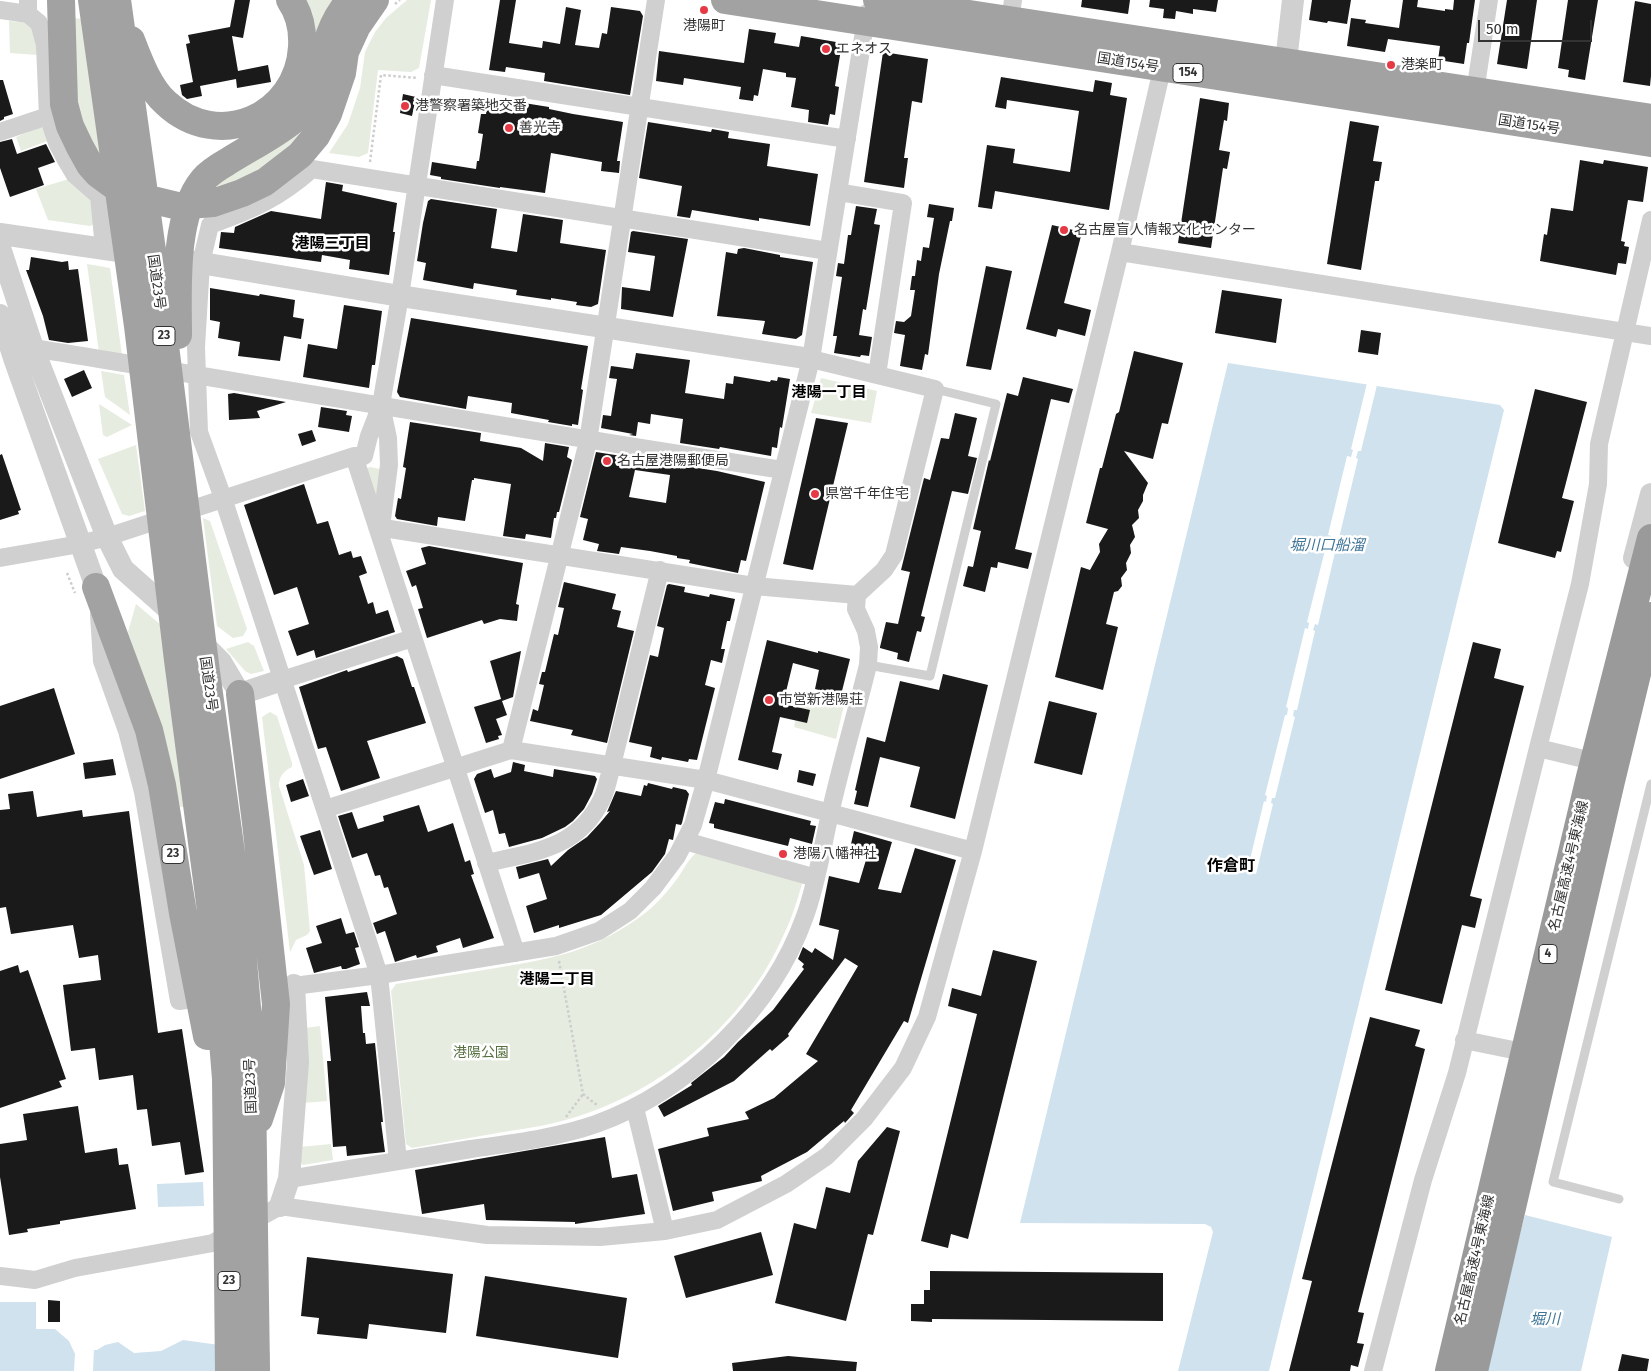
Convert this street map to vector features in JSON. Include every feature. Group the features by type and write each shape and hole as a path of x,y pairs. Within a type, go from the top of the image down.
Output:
{"highway":[{"path":"61,0 64,104 70,126 90,165 98,174 132,195 178,206 213,203 242,193 265,182 300,155 316,136 335,96 342,73 345,52 357,26 384,3"},
{"name":"国道23号","path":"92,0 138,326 178,660 215,941 226,1079 226,1128 241,1191 256,1371"},
{"name":"23","path":"118,5 138,57 164,102 179,114 197,122 220,126 254,120 270,111 285,95 296,79 301,61 301,21 290,0"},
{"name":"23","path":"177,439 178,261 191,201 204,180 226,162 283,128 304,112 316,90 328,42 342,9 350,0"},
{"name":"国道154号","path":"725,0 871,7 1012,10 1284,76 1651,144"},
{"name":"国道23号","path":"118,5 238,903 248,1019 253,1137 241,1191 229,1371"},
{"name":"国道154号","path":"871,7 1162,69 1284,76 1475,92 1651,118"},
{"name":"名古屋高速4号東海線","path":"1461,1370 1588,786 1651,538"},
{"name":"23","path":"96,587 149,730 160,775 183,913 226,1128"},
{"name":"名古屋高速4号東海線","path":"1461,1370 1604,810 1651,616"},
{"name":"23","path":"240,694 276,1004 271,1083 253,1137"}],"street":[{"path":"446,0 427,77 417,185 381,405 359,456 413,638 516,953"},
{"path":"511,750 588,441 656,0"},
{"path":"1284,76 1293,0"},
{"path":"1475,92 1489,0"},
{"path":"0,10 28,7 39,23 45,45 48,116 66,160 75,175 99,196 104,248"},
{"path":"280,1206 289,1179 298,1062 290,986 379,975 556,946 599,931 630,911 653,888 678,856 693,825 706,780 811,359 871,7"},
{"path":"0,1276 35,1280 75,1268 212,1243 280,1206 487,1235 600,1237 664,1231 717,1220 786,1184 827,1156 864,1119 902,1068 927,1017 974,850 1120,252 1162,69"},
{"path":"427,77 847,139"},
{"path":"0,132 48,116"},
{"path":"398,1161 379,975 223,498 199,432 196,346 201,263 210,225 260,206 281,194 312,169 828,251"},
{"path":"838,192 903,203 877,375"},
{"path":"1373,1371 1423,1180 1456,1072 1580,584 1598,484 1599,444 1651,220"},
{"path":"0,234 104,248 400,296 811,359 934,389 894,555 884,570 856,595 754,586 379,527"},
{"path":"0,248 16,358 123,569 168,609 222,662 240,694 413,638"},
{"path":"1120,252 1651,336"},
{"path":"0,315 96,587 102,662 127,731 143,792 179,1001 186,1000"},
{"path":"16,358 197,375 588,441 783,470"},
{"path":"379,527 389,462 388,438 381,405"},
{"path":"0,558 80,544 107,537 223,498 359,456 389,462"},
{"path":"1461,1370 1518,1051 1584,759 1651,494"},
{"path":"486,863 544,850 563,842 582,828 595,811 603,797 612,766 660,570"},
{"path":"289,1179 551,1137 595,1124 635,1108 690,1070 718,1046 744,1019 765,992 780,968 804,917 816,878 830,813 868,665 869,646 866,632 856,609 856,595"},
{"path":"1538,748 1584,759"},
{"path":"325,809 511,750 706,780 974,850"},
{"path":"685,841 816,878"},
{"path":"1464,1040 1518,1051"},
{"path":"635,1108 664,1231"}],"lane":[{"path":"868,665 930,676 996,404 934,389"},
{"path":"1619,1199 1553,1182 1651,784"}],"path":[{"path":"384,3 400,0"},
{"path":"369,164 381,75 427,77"},
{"path":"556,946 583,1094 614,1116"}],"green space":[{"path":"300,0 335,0 313,48"},
{"path":"407,0 431,0 419,68 411,72 378,70 368,153 359,157 329,153 348,124 360,88 365,52 375,32 386,18"},
{"path":"73,18 83,19 101,158 89,141 77,105"},
{"path":"9,21 31,23 38,38 38,55 10,53"},
{"path":"309,123 295,143 251,175 207,193 214,183"},
{"path":"40,127 47,130 50,140 21,151 16,137"},
{"path":"69,179 80,191 90,198 96,223 90,226 48,220 36,189"},
{"path":"87,264 110,268 122,356 99,352"},
{"path":"101,371 124,375 130,415 105,397"},
{"path":"821,378 877,391 871,423 811,413"},
{"path":"99,404 132,425 107,437 103,435"},
{"path":"136,445 145,511 129,516 122,514 98,459"},
{"path":"370,467 380,469 376,511 366,469"},
{"path":"203,518 210,521 247,629 243,636 233,638 217,626"},
{"path":"136,604 161,625 185,807 180,807 165,741 128,632"},
{"path":"248,642 254,646 264,671 251,674 245,671 226,649"},
{"path":"802,691 845,701 836,739 794,727"},
{"path":"270,712 277,716 292,763 292,767 282,775 279,786 304,865 310,931 307,935 296,940 290,952 262,717"},
{"name":"港陽公園","path":"701,850 799,879 802,884 789,922 768,966 724,1024 697,1050 667,1072 636,1092 603,1107 569,1119 539,1126 412,1148 406,1144 391,991 396,984 530,962 584,948 619,931 643,915 673,885 690,859"},
{"path":"320,1026 327,1101 303,1103 305,1028"},
{"path":"331,1144 333,1160 303,1165 297,1159 299,1147"}],"water":[{"name":"堀川口船溜","path":"1228,363 1500,405 1504,410 1269,1371 1178,1371 1213,1232 1211,1227 1205,1224 1020,1223"},
{"path":"203,1182 204,1206 158,1207 157,1184"},
{"name":"堀川","path":"1525,1215 1612,1237 1581,1371 1484,1371"},
{"path":"0,1302 36,1302 36,1329 55,1329 69,1341 75,1354 80,1350 97,1350 105,1345 118,1342 134,1353 161,1351 183,1340 270,1352 270,1371 0,1371"}],"pier":[{"path":"1367,383 1377,385 1361,451 1358,451 1356,458 1358,459 1339,538 1336,537 1335,543 1337,544 1318,625 1315,624 1313,630 1315,631 1297,710 1294,710 1293,716 1295,717 1275,798 1272,798 1271,803 1273,804 1256,874 1247,872 1264,801 1266,802 1267,796 1265,795 1285,715 1287,715 1288,708 1286,707 1305,628 1308,629 1309,623 1307,622 1327,542 1330,542 1331,536 1328,535 1347,456 1351,457 1353,450 1351,449"},
{"path":"79,1348 94,1348 93,1371 74,1371 75,1354"}],"building":[{"path":"235,0 250,0 243,38 232,36 238,71 268,65 271,82 237,88 236,79 200,86 202,96 187,99 182,95 180,85 193,82 186,44 190,43 188,35 230,27"},
{"path":"500,0 516,0 509,43 542,48 543,41 560,44 566,7 581,10 575,45 599,48 602,33 607,34 611,7 640,11 643,16 630,95 544,81 545,73 506,67 505,72 489,70"},
{"path":"1082,0 1130,0 1128,14 1081,7"},
{"path":"1150,0 1218,0 1216,12 1193,9 1193,14 1176,11 1175,19 1163,18 1164,9 1149,7"},
{"path":"1312,0 1351,0 1347,24 1309,20"},
{"path":"1403,0 1418,0 1417,7 1445,11 1445,9 1453,10 1454,0 1475,0 1464,64 1438,60 1440,46 1388,39 1385,52 1347,46 1351,18 1366,20 1365,23 1399,28"},
{"path":"1507,0 1537,0 1527,69 1497,64"},
{"path":"1568,0 1598,0 1585,80 1568,77 1569,70 1558,68"},
{"path":"1635,1 1651,4 1650,86 1623,82"},
{"path":"749,29 776,33 774,43 799,47 801,36 842,43 835,86 839,87 835,115 830,114 828,125 808,122 809,110 791,107 796,78 786,77 786,73 763,69 758,96 754,95 753,101 739,99 741,87 684,78 683,85 656,81 659,51 744,63"},
{"path":"883,52 928,59 922,103 912,101 904,158 908,158 904,188 864,182"},
{"path":"1001,77 1093,92 1095,80 1112,83 1110,95 1127,98 1109,210 995,191 992,209 978,207 987,145 1015,149 1013,163 1070,172 1079,111 1007,100 1006,109 995,107"},
{"path":"0,80 3,80 13,114 4,117 0,121"},
{"path":"403,94 416,97 412,116 400,113"},
{"path":"1200,98 1229,103 1227,121 1224,120 1219,150 1230,152 1227,169 1223,168 1211,248 1178,243"},
{"path":"488,100 523,106 524,103 549,107 549,109 573,114 623,122 617,161 620,161 619,173 601,171 602,162 551,153 545,193 441,179 441,177 430,175 432,162 476,169 483,134 478,133 481,114 486,114"},
{"path":"1350,121 1379,126 1373,161 1382,162 1379,181 1375,181 1361,270 1327,264"},
{"path":"648,122 711,132 712,129 729,132 728,138 770,144 767,166 818,174 810,226 759,218 759,221 692,210 690,218 677,216 682,186 639,178"},
{"path":"12,139 17,154 46,144 55,162 38,168 44,185 10,197 0,168 0,142"},
{"path":"1580,160 1603,164 1604,160 1648,167 1643,202 1628,200 1621,241 1625,242 1624,246 1629,247 1626,264 1618,263 1616,275 1540,261 1544,234 1547,235 1551,208 1573,211"},
{"path":"326,182 343,185 342,191 397,203 389,275 349,269 350,260 322,255 321,262 219,248 221,232 234,233 235,227 271,211 321,219"},
{"path":"431,199 497,209 491,248 517,252 523,214 563,220 560,243 606,250 598,304 591,307 576,305 577,302 516,295 517,290 474,283 473,289 423,280 426,263 417,261 423,223 428,201"},
{"path":"929,204 954,208 939,274 928,355 925,354 922,370 900,366 905,335 894,333 896,321 904,322 911,316 915,290 910,290 912,276 915,276 917,260 921,261 923,247 929,248 934,218 927,217"},
{"path":"856,206 877,209 874,224 880,225 866,310 863,309 859,335 872,337 869,356 861,355 860,357 834,353 837,336 833,336 842,277 836,276 838,263 844,264 848,235 851,235"},
{"path":"1052,225 1082,232 1064,303 1091,310 1085,336 1058,329 1056,337 1026,329"},
{"path":"631,232 688,239 673,317 621,309 622,287 650,291 655,256 628,252"},
{"path":"744,248 780,255 780,257 813,262 802,335 796,339 762,334 765,321 717,316 726,252 737,254 738,249"},
{"path":"31,257 62,262 68,261 69,270 78,269 88,341 68,343 49,340 43,316 26,270 29,270"},
{"path":"986,266 1012,271 991,370 966,366"},
{"path":"210,288 295,300 293,317 304,319 301,339 284,336 280,361 238,356 240,342 218,338 220,322 210,320"},
{"path":"1222,290 1282,299 1276,343 1215,333"},
{"path":"344,305 382,311 375,365 372,365 369,388 303,377 308,344 337,349"},
{"path":"411,318 588,346 581,389 583,390 578,425 572,424 572,426 548,422 549,420 511,413 512,403 468,396 466,409 400,397 397,392"},
{"path":"1361,330 1381,333 1378,355 1358,352"},
{"path":"1134,351 1183,363 1168,424 1162,423 1153,459 1124,451 1148,483 1143,495 1143,501 1138,510 1139,518 1132,525 1135,537 1130,545 1131,553 1126,563 1127,570 1121,578 1122,586 1118,591 1114,592 1106,624 1118,627 1103,690 1055,677 1081,567 1090,570 1100,552 1099,544 1108,529 1086,523 1116,414 1119,412"},
{"path":"636,353 690,360 685,393 724,399 726,383 733,384 734,376 770,382 771,380 777,381 778,377 790,379 777,448 772,447 771,456 720,447 719,449 680,443 683,419 651,414 650,424 638,422 636,436 601,428 603,415 611,416 617,379 609,378 611,366 633,369"},
{"path":"84,370 92,388 72,397 64,379"},
{"path":"1023,377 1073,389 1069,403 1051,399 1015,549 1032,553 1028,569 998,562 997,568 991,567 985,592 963,586 968,566 973,567 981,531 973,529 1007,393 1018,396"},
{"path":"1535,389 1587,402 1562,498 1574,501 1561,552 1557,551 1555,558 1498,543"},
{"path":"234,393 286,402 257,411 260,418 229,420 228,394"},
{"path":"321,407 347,411 346,415 352,416 349,432 318,427"},
{"path":"955,413 977,418 968,456 977,458 968,494 952,491 921,616 925,617 921,632 917,631 909,662 897,659 898,653 880,647 886,622 898,624 910,572 901,570 924,478 930,480 941,438 949,439"},
{"name":"県営千年住宅","path":"816,418 848,423 813,570 783,564"},
{"path":"410,422 481,433 480,441 521,448 543,461 545,443 569,447 567,457 572,460 559,512 557,512 556,518 554,518 551,538 526,534 525,539 503,536 511,484 474,478 472,480 465,521 438,517 437,526 397,519 395,516 398,498 401,499 406,468 403,467"},
{"path":"312,430 316,441 302,446 298,434"},
{"path":"596,452 717,471 765,482 746,561 741,560 738,573 689,563 690,560 650,551 621,547 619,554 597,551 599,544 583,540 588,519 580,517","holes":["635,470 670,475 666,503 629,497"]},
{"path":"2,454 21,510 18,511 19,514 0,520 0,455"},
{"path":"304,484 317,524 328,521 339,555 351,551 353,558 361,556 367,573 359,576 368,604 373,602 376,614 388,610 395,632 316,658 314,650 297,656 288,631 309,624 297,587 274,595 244,505"},
{"path":"429,546 523,563 516,604 519,605 517,621 500,619 484,624 482,620 427,638 418,609 423,608 416,585 412,587 406,571 426,564 421,548"},
{"path":"564,582 616,594 612,609 621,611 617,627 634,631 607,743 571,735 573,730 530,721 533,709 538,711 544,685 539,684 542,672 545,672 554,634 558,635 564,608 558,607"},
{"path":"667,585 685,587 684,592 709,597 710,594 735,599 730,621 727,621 721,649 725,649 722,663 711,660 705,685 715,688 697,760 689,759 688,762 662,757 661,760 650,757 652,747 629,742 650,655 658,657 664,628 657,626"},
{"name":"市営新港陽荘","path":"767,640 850,659 841,695 815,689 819,670 793,663 783,704 810,710 807,723 780,717 772,752 782,754 778,770 738,760"},
{"path":"1473,642 1501,649 1494,678 1524,686 1470,896 1482,899 1475,928 1462,925 1442,1004 1385,990"},
{"path":"521,651 513,697 502,701 507,715 496,719 502,735 498,736 499,739 486,743 474,707 501,699 490,661"},
{"path":"397,656 403,659 426,723 367,741 380,778 341,791 326,747 318,749 299,687 347,670 348,672"},
{"path":"943,674 988,685 955,819 910,807 920,767 880,757 868,807 854,804 857,791 855,790 867,737 885,742 900,681 939,690"},
{"path":"54,688 75,754 0,779 0,706"},
{"path":"1049,701 1097,713 1082,775 1034,763"},
{"path":"113,759 116,775 85,779 83,763"},
{"path":"513,762 525,765 524,771 553,777 554,769 595,776 597,779 584,809 573,821 542,838 509,847 505,833 499,834 493,810 485,813 474,779 477,774 491,769 494,778 511,772"},
{"path":"799,770 816,774 813,786 797,782"},
{"path":"303,779 309,796 291,802 286,785"},
{"path":"648,783 672,789 673,787 686,790 689,794 682,823 681,825 676,824 673,840 669,839 665,854 652,872 601,915 559,928 559,925 534,933 526,906 547,899 539,873 519,879 516,867 548,859 551,866 568,850 587,837 600,823 610,811 607,812 616,791 641,796 644,785 647,786"},
{"path":"33,791 37,817 82,810 83,817 129,811 158,1033 182,1029 204,1172 185,1175 180,1142 152,1146 147,1109 137,1110 133,1075 99,1080 95,1048 71,1051 63,985 101,980 98,955 79,958 73,925 11,934 6,907 0,908 0,810 10,809 8,794"},
{"path":"725,799 811,821 810,825 816,826 812,844 790,838 788,846 714,828 714,824 709,823 715,802 724,804"},
{"path":"419,805 428,832 453,823 465,862 470,860 474,874 471,875 494,938 463,948 460,938 436,946 438,952 417,958 416,955 395,962 385,931 377,934 373,923 397,914 388,887 384,888 380,875 375,876 367,853 352,858 338,816 352,812 358,829 384,821 383,816"},
{"path":"320,830 332,869 314,875 300,836"},
{"path":"854,831 892,842 878,889 901,893 915,848 956,860 908,1023 904,1021 851,1110 854,1113 845,1123 844,1121 807,1152 761,1176 762,1181 712,1192 714,1201 673,1211 658,1149 709,1136 707,1128 749,1119 745,1112 774,1098 818,1061 806,1054 858,966 845,958 788,1034 789,1036 772,1051 770,1049 734,1081 664,1117 658,1106 692,1085 691,1083 724,1057 773,1010 804,969 802,967 804,964 798,959 803,947 812,953 815,948 833,960 839,930 819,925 829,876 859,883 869,850 851,844"},
{"path":"341,918 346,934 354,932 359,947 355,948 360,964 346,969 342,969 341,966 314,973 306,948 322,943 316,926"},
{"path":"993,950 1037,961 968,1239 951,1234 948,1248 921,1241 977,1014 948,1006 952,988 981,996"},
{"path":"18,965 20,973 28,970 66,1079 59,1081 62,1087 0,1108 0,971"},
{"path":"367,992 370,1006 361,1006 363,1033 365,1033 366,1044 375,1043 385,1152 347,1156 346,1146 333,1147 327,1061 331,1061 325,997"},
{"path":"1370,1017 1420,1030 1415,1046 1425,1049 1358,1312 1364,1313 1357,1343 1364,1344 1358,1367 1351,1365 1350,1371 1289,1371 1312,1281 1302,1279"},
{"path":"78,1106 85,1153 117,1148 119,1165 128,1164 136,1209 60,1221 60,1224 27,1229 28,1232 9,1235 0,1177 0,1144 27,1140 23,1114"},
{"path":"887,1127 900,1131 873,1235 868,1234 846,1321 775,1303 794,1223 816,1229 826,1187 850,1193 858,1161"},
{"path":"605,1137 612,1178 637,1174 645,1214 575,1224 575,1222 486,1220 484,1204 422,1214 415,1170"},
{"path":"761,1232 773,1275 686,1298 674,1256"},
{"path":"307,1257 453,1274 446,1333 369,1324 367,1339 317,1334 319,1318 301,1316"},
{"path":"930,1271 1163,1273 1163,1321 932,1319 932,1322 911,1321 911,1304 924,1304 924,1290 930,1290"},
{"path":"485,1276 627,1298 618,1358 476,1336"},
{"path":"48,1300 60,1301 60,1322 48,1322"},
{"path":"1622,1354 1649,1359 1647,1371 1618,1371"},
{"path":"788,1356 857,1362 856,1371 733,1371 732,1363"}],"place":[{"name":"港陽町","path":"704,10"},
{"name":"エネオス","path":"826,49"},
{"name":"港楽町","path":"1391,65"},
{"name":"港警察署築地交番","path":"405,106"},
{"name":"善光寺","path":"509,128"},
{"name":"名古屋盲人情報文化センター","path":"1064,230"},
{"name":"名古屋港陽郵便局","path":"607,461"},
{"name":"県営千年住宅","path":"815,494"},
{"name":"市営新港陽荘","path":"769,700"},
{"name":"港陽八幡神社","path":"783,854"}],"district":[{"name":"港陽三丁目","path":"332,244"},
{"name":"港陽一丁目","path":"829,393"},
{"name":"作倉町","path":"1231,867"},
{"name":"港陽二丁目","path":"557,980"}]}
